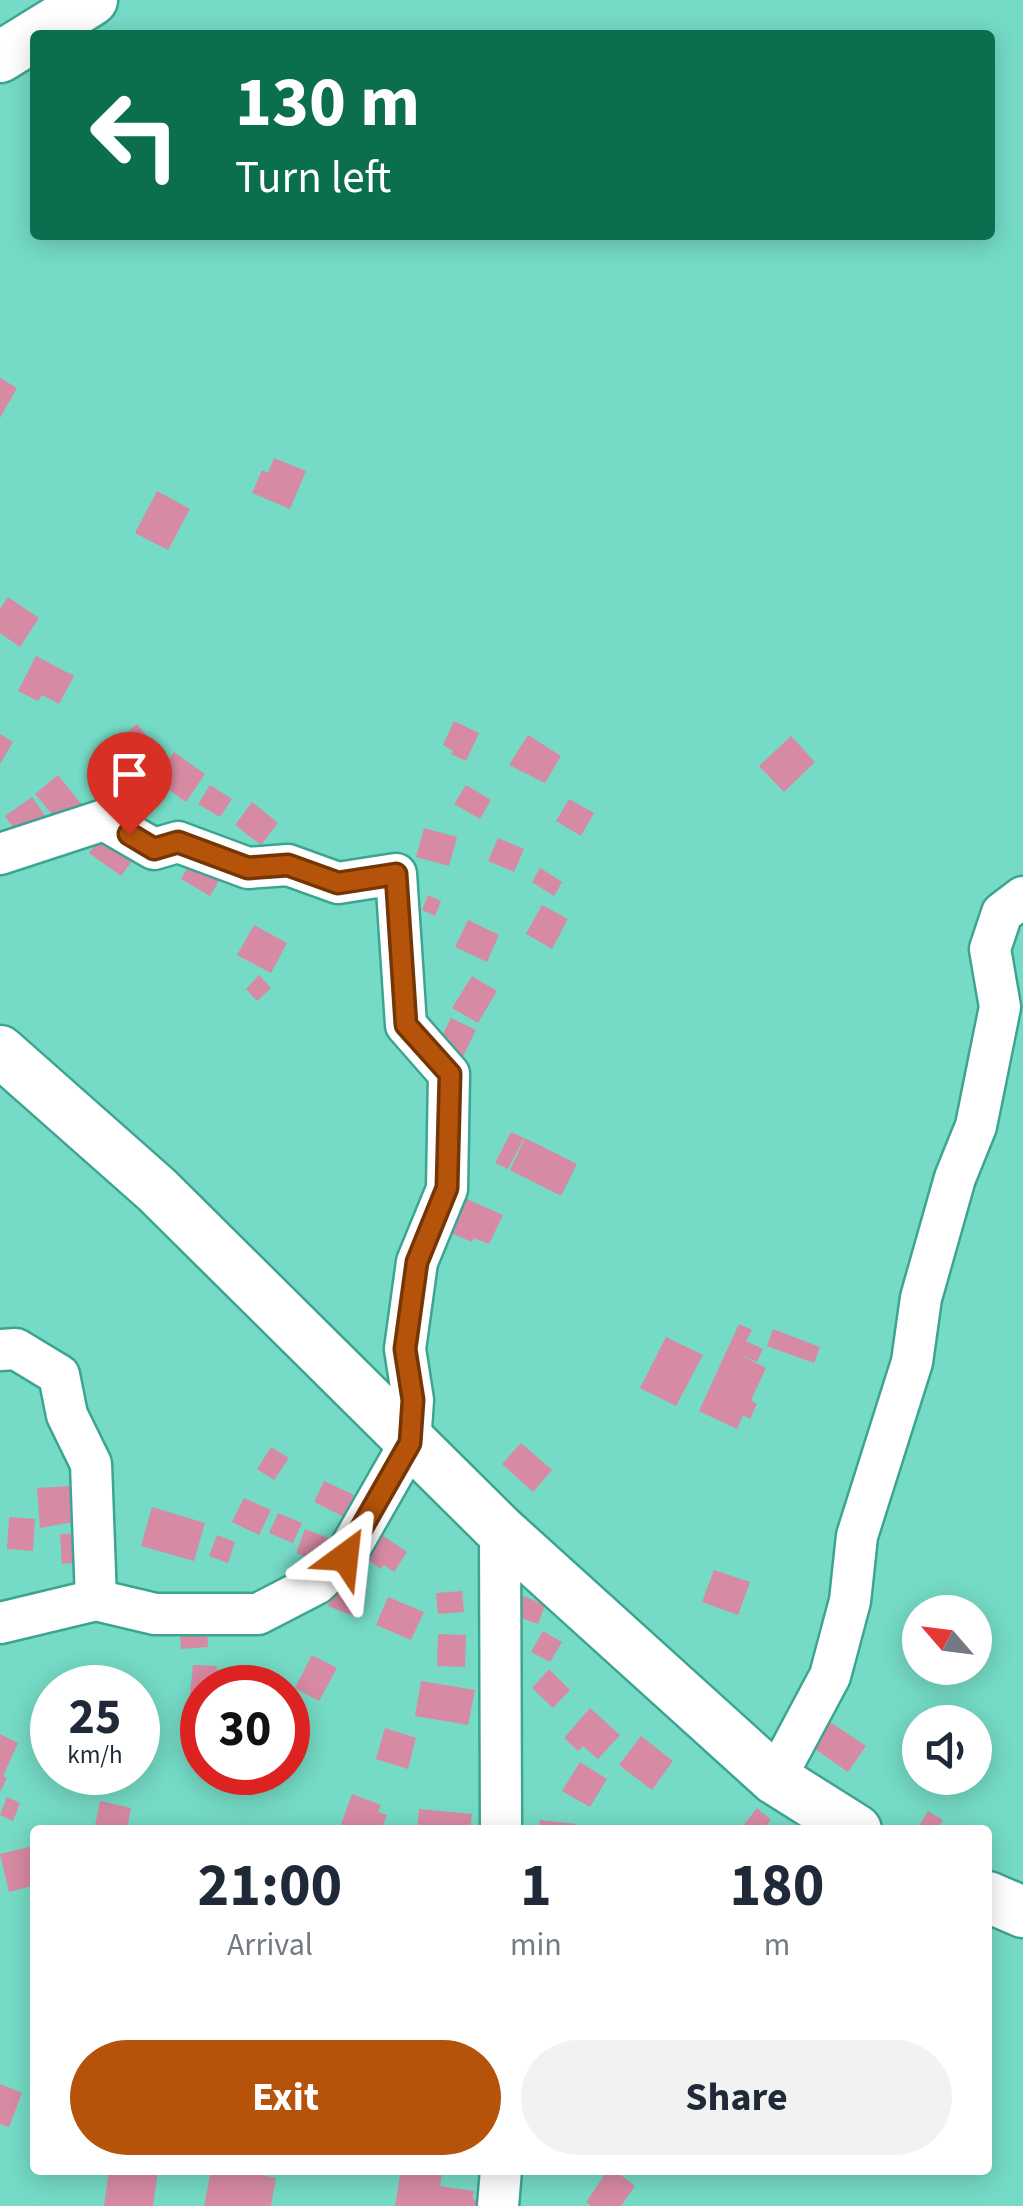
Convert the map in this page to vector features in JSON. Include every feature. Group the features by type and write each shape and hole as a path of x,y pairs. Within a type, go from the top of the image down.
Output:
{"street":[{"path":"44,30 92,0"},
{"path":"0,57 30,38"},
{"path":"0,854 104,820 154,849 178,842 248,868 288,865 338,883 396,874 406,1025 450,1074 447,1188 417,1262 405,1349 413,1400 410,1443 345,1557 316,1584 258,1614 155,1614 96,1600 0,1623"},
{"path":"776,1780 830,1676 850,1602 858,1536 912,1362 921,1298 955,1178 976,1126 1000,1007 990,949 1002,913 1023,897"},
{"path":"0,1050 157,1190 500,1530 776,1780 848,1825"},
{"path":"0,1350 16,1348 59,1375 67,1415 91,1464 96,1600"},
{"path":"500,1530 501,1825"},
{"path":"992,1898 1023,1912"},
{"path":"498,2206 501,2175"}],"building":[{"path":"0,378 17,388 0,418"},
{"path":"274,458 306,471 290,509 252,493 262,470 268,473"},
{"path":"157,491 190,509 168,550 135,533"},
{"path":"8,597 39,618 20,647 0,633 0,609"},
{"path":"36,656 74,676 59,704 42,695 38,701 18,691"},
{"path":"454,721 479,733 466,761 443,745"},
{"path":"137,724 153,744 140,754 124,735"},
{"path":"0,734 13,742 0,764"},
{"path":"528,735 561,756 545,783 509,765"},
{"path":"791,736 815,762 784,792 759,766"},
{"path":"174,752 205,774 186,802 155,780"},
{"path":"58,775 83,806 61,825 35,794"},
{"path":"210,785 232,799 220,817 198,804"},
{"path":"466,785 491,800 480,819 454,804"},
{"path":"32,797 53,827 16,832 5,816"},
{"path":"569,799 594,813 581,836 556,821"},
{"path":"252,802 278,823 261,845 235,825"},
{"path":"424,828 457,837 449,866 416,857"},
{"path":"106,829 138,853 121,876 89,853"},
{"path":"498,838 524,849 514,872 488,861"},
{"path":"194,857 223,874 210,896 181,879"},
{"path":"540,868 562,882 554,896 532,882"},
{"path":"428,895 441,901 435,916 422,910"},
{"path":"542,905 568,919 552,949 526,934"},
{"path":"468,920 499,935 487,962 455,947"},
{"path":"254,925 287,943 271,973 237,955"},
{"path":"259,975 271,988 257,1001 246,989"},
{"path":"472,976 497,991 478,1023 452,1008"},
{"path":"451,1018 476,1030 460,1063 435,1050"},
{"path":"511,1132 524,1138 508,1169 495,1163"},
{"path":"525,1138 577,1164 561,1196 510,1170"},
{"path":"467,1199 503,1215 489,1244 451,1233"},
{"path":"739,1324 752,1330 746,1341 763,1349 757,1362 740,1355 766,1368 751,1400 757,1404 750,1419 743,1415 737,1429 699,1411"},
{"path":"773,1329 820,1347 814,1363 767,1346"},
{"path":"666,1337 703,1355 676,1406 640,1388"},
{"path":"521,1443 552,1470 533,1492 502,1464"},
{"path":"271,1447 289,1458 274,1480 257,1469"},
{"path":"324,1481 354,1495 344,1517 314,1502"},
{"path":"71,1486 73,1522 40,1528 37,1488"},
{"path":"244,1498 271,1510 259,1535 232,1522"},
{"path":"152,1507 205,1523 194,1561 141,1546"},
{"path":"278,1513 302,1523 293,1543 269,1533"},
{"path":"9,1517 35,1519 33,1551 7,1549"},
{"path":"305,1529 333,1540 323,1564 296,1553"},
{"path":"82,1533 83,1562 62,1564 60,1534"},
{"path":"217,1535 235,1542 228,1563 209,1556"},
{"path":"382,1535 407,1552 394,1572 367,1559"},
{"path":"714,1570 750,1582 738,1615 702,1602"},
{"path":"339,1579 367,1590 356,1617 328,1606"},
{"path":"462,1591 464,1612 438,1614 436,1593"},
{"path":"521,1595 545,1605 538,1624 513,1615"},
{"path":"388,1597 424,1612 411,1640 376,1625"},
{"path":"207,1628 208,1647 181,1649 180,1631"},
{"path":"543,1631 562,1642 550,1662 531,1652"},
{"path":"438,1634 466,1635 465,1667 437,1666"},
{"path":"312,1655 337,1668 319,1701 310,1696 310,1665 307,1665"},
{"path":"549,1669 570,1690 553,1708 532,1688"},
{"path":"421,1681 475,1690 468,1725 415,1716"},
{"path":"590,1708 620,1735 598,1759 583,1746 578,1751 564,1738"},
{"path":"830,1722 866,1746 848,1772 812,1747"},
{"path":"385,1728 416,1738 408,1769 376,1759"},
{"path":"0,1734 18,1743 0,1792"},
{"path":"641,1736 673,1761 652,1790 619,1765"},
{"path":"580,1762 607,1779 590,1807 562,1791"},
{"path":"352,1794 381,1805 378,1812 387,1815 383,1825 341,1825"},
{"path":"7,1797 20,1803 13,1821 0,1815"},
{"path":"100,1801 131,1808 128,1825 95,1825"},
{"path":"757,1808 771,1820 767,1825 744,1825"},
{"path":"419,1809 472,1814 471,1825 417,1825"},
{"path":"928,1811 943,1820 940,1825 920,1825"},
{"path":"540,1820 576,1824 576,1825 539,1825"},
{"path":"30,1847 30,1886 9,1892 0,1854"},
{"path":"0,2084 22,2093 9,2127 0,2124"},
{"path":"108,2175 157,2175 153,2206 104,2206"},
{"path":"210,2175 276,2178 271,2206 204,2206"},
{"path":"400,2175 442,2175 440,2186 474,2191 473,2199 482,2201 481,2206 395,2206"},
{"path":"605,2175 621,2175 635,2186 621,2206 591,2206 586,2202"}],"route":[{"path":"129,834 154,849 178,842 248,868 288,865 338,883 396,874 406,1025 450,1074 447,1188 417,1262 405,1349 413,1400 410,1443 345,1557"}]}
